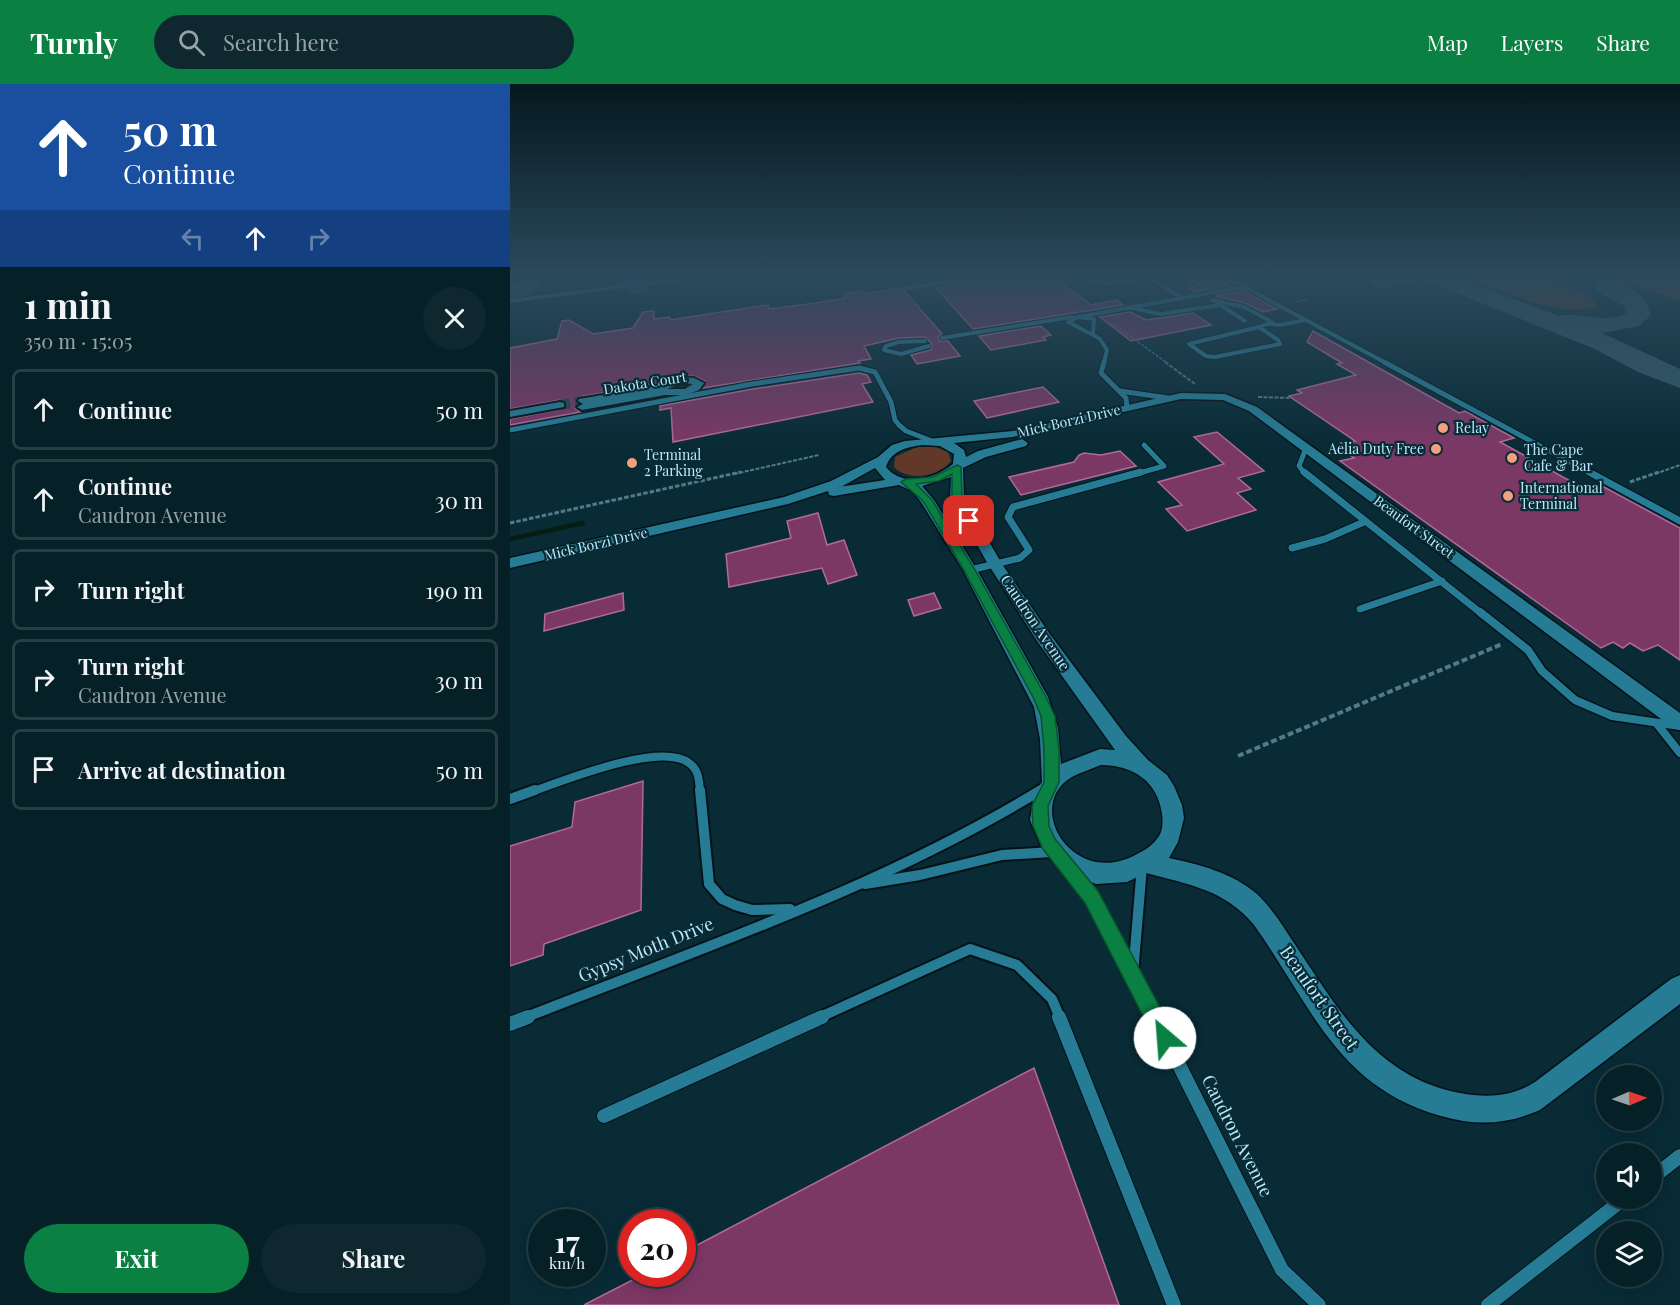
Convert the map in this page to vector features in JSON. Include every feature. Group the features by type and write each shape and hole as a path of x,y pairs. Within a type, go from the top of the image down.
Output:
{"street":[{"name":"Dakota Court","path":"681,380 699,383 696,388 686,392 665,392 583,404 664,387 681,380"},
{"name":"Beaufort Street","path":"1127,408 1168,398 1205,395 1235,400 1253,409 1680,724"},
{"path":"510,414 559,408 510,420"},
{"name":"Mick Borzi Drive","path":"788,500 836,484 881,460 901,445 1013,434 1127,408"},
{"name":"Mick Borzi Drive","path":"510,563 788,500 904,481 935,479 958,466 1002,448 1110,423 1127,408"},
{"path":"936,441 955,448 960,453 958,466"},
{"name":"Caudron Avenue","path":"881,460 880,467 883,473 917,488 927,500 970,570 1048,716 1051,733 1049,785"},
{"name":"Caudron Avenue","path":"958,466 957,498 995,564 1043,637 1102,719 1141,765"},
{"path":"1100,757 1121,758 1141,765 1158,777 1169,794 1174,812 1172,831 1163,849 1145,865 1127,872 1104,874 1082,870 1059,856 1048,844 1041,826 1040,806 1049,785 1061,772 1079,761 1100,757"},
{"name":"Beaufort Street","path":"1145,865 1191,873 1217,883 1245,899 1264,919 1327,1015 1355,1053 1376,1071 1407,1092 1435,1103 1495,1110 1523,1103 1547,1089 1680,988"}],"lane":[{"path":"984,333 944,340 994,333"},
{"path":"1089,333 1103,343 1107,351 1101,373 1126,398 1127,408"},
{"path":"1240,333 1189,344 1208,357 1280,344 1267,333"},
{"path":"1330,333 1680,521"},
{"path":"894,343 927,343 898,354 884,350 886,346 894,343"},
{"path":"510,430 752,384 859,368 875,372 891,402 899,425 906,431 936,441"},
{"path":"1119,391 1168,398"},
{"path":"970,570 1020,558 1029,550 1008,518 1012,507 1164,466 1144,445"},
{"path":"1306,448 1299,466 1305,474 1528,650 1548,678 1587,708 1612,717 1657,724 1680,724"},
{"path":"1292,548 1325,539 1364,522"},
{"path":"1360,609 1442,581"},
{"path":"1657,724 1680,753"},
{"name":"Gypsy Moth Drive","path":"510,799 626,762 660,756 684,760 694,765 699,776 709,884 722,899 752,910 795,909"},
{"name":"Gypsy Moth Drive","path":"510,1024 857,886 989,822 1049,785"},
{"name":"Gypsy Moth Drive","path":"857,886 1041,851 1059,856"},
{"name":"Caudron Avenue","path":"1059,856 1091,897 1133,974 1282,1270 1318,1305"},
{"path":"1133,974 1145,865"},
{"path":"604,1116 970,949 998,958 1017,965 1052,999 1174,1305"},
{"path":"1662,1170 1680,1156"},
{"path":"1488,1305 1611,1209"}],"path":[{"path":"1126,333 1198,386"},
{"path":"1248,395 1291,398"},
{"path":"510,523 819,455"},
{"path":"1616,487 1680,465"},
{"path":"1238,756 1514,639"}],"shaded area":[{"path":"917,447 936,447 948,452 951,461 939,471 923,476 907,475 894,467 895,457"}],"building":[{"path":"559,333 941,333 938,337 939,341 948,341 960,356 917,364 911,355 931,350 932,344 925,337 899,338 864,346 871,359 858,361 860,363 703,388 705,381 694,376 680,375 661,383 579,397 575,408 580,412 510,425 510,419 566,408 566,402 560,400 510,409 510,348 557,339"},
{"path":"998,333 1049,333 1051,335 1043,337 1046,340 991,350 979,336"},
{"path":"1121,333 1171,333 1131,341"},
{"name":"International Terminal","path":"1312,333 1317,333 1459,413 1465,411 1514,438 1500,442 1588,491 1604,487 1680,528 1680,660 1658,645 1643,651 1630,643 1623,648 1613,642 1601,648 1340,461 1354,458 1345,452 1350,451 1341,443 1355,441 1289,396 1302,393 1297,390 1356,375 1337,364 1342,363 1307,342"},
{"path":"859,373 867,375 871,382 862,384 873,402 673,442 671,408 660,410 660,406"},
{"path":"1043,387 1059,402 987,418 974,401"},
{"path":"1217,432 1264,471 1238,478 1251,489 1237,493 1256,510 1187,531 1166,509 1182,505 1158,482 1224,464 1194,437"},
{"path":"1120,451 1136,466 1021,495 1009,477 1074,462 1079,455 1084,453 1101,455"},
{"path":"818,513 827,545 844,540 857,575 828,584 822,568 729,587 726,554 791,538 787,521"},
{"path":"623,593 624,610 544,631 545,614"},
{"path":"934,593 941,608 914,616 908,600"},
{"path":"643,781 641,910 544,944 543,955 510,966 510,846 572,827 575,802"},
{"path":"1034,1068 1119,1305 584,1305 619,1287 696,1287 696,1246"}],"waterway":[{"path":"510,539 583,523"}],"taxiway":[{"path":"1579,333 1680,379"}],"tunnel":[{"path":"560,405 583,401"}],"place":[{"name":"Relay","path":"1443,428"},
{"name":"Aelia Duty Free","path":"1436,449"},
{"name":"The Cape Cafe & Bar","path":"1512,458"},
{"name":"Terminal 2 Parking","path":"632,463"},
{"name":"International Terminal","path":"1508,496"}],"route":[{"path":"969,521 957,498 955,482 957,467 935,479 906,482 923,494 970,570 1048,716 1051,733 1052,782 1047,787 1040,806 1041,826 1048,844 1091,897 1165,1038"}]}
